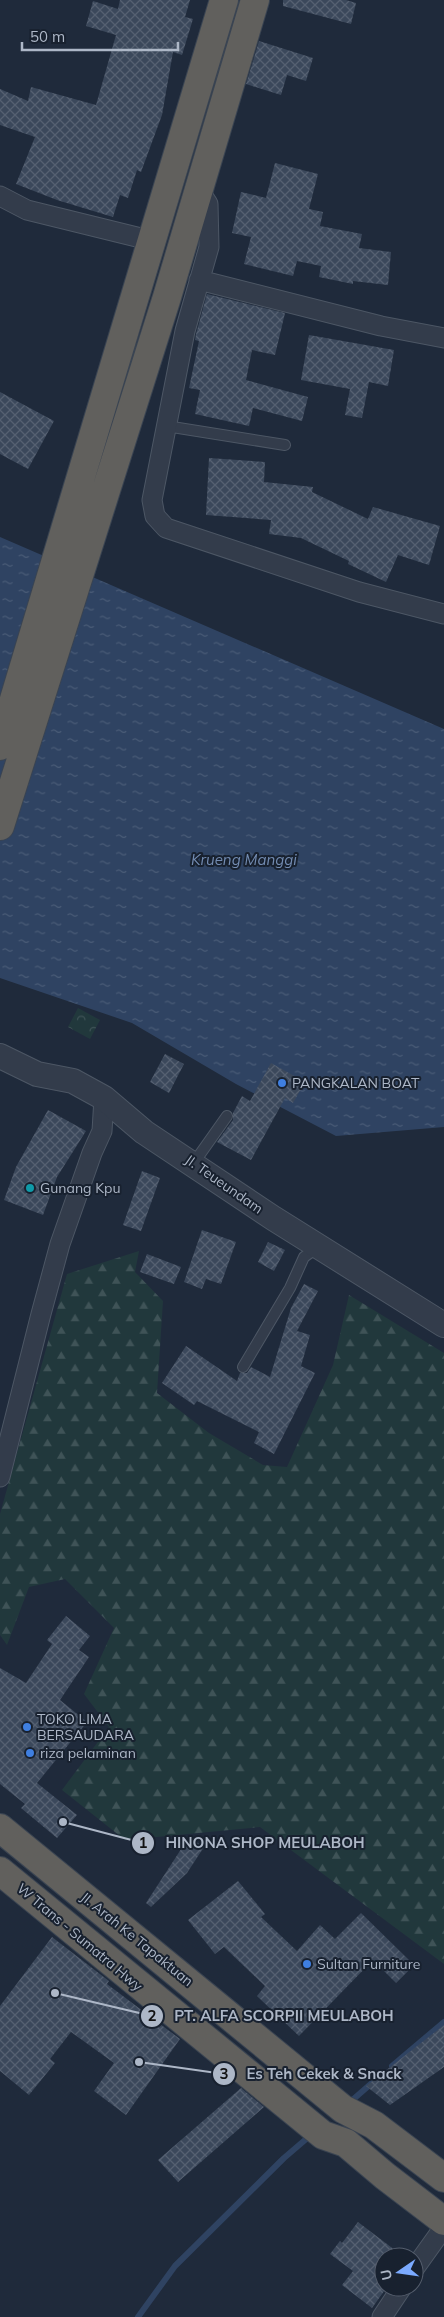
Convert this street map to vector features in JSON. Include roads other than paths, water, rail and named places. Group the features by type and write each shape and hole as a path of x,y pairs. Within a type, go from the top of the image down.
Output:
{"highway":[{"path":"0,746 224,0"},
{"path":"0,826 102,507 255,0"},
{"name":"JI. Arah Ke Tapaktuan","path":"0,1828 343,2109 374,2125 444,2178"},
{"name":"W Trans - Sumatra Hwy","path":"0,1870 334,2139 444,2221"}],"street":[{"path":"199,190 208,204 210,223 209,247 185,331 152,500 155,516 166,528 359,592 444,614"},
{"path":"0,196 27,210 152,241"},
{"path":"199,280 381,326 444,338"},
{"name":"JI. Teueundam","path":"0,1056 37,1074 73,1081 104,1098 144,1132 190,1157 272,1218 311,1252 444,1325"},
{"path":"0,1477 60,1244 92,1153 102,1131 104,1098"},
{"path":"424,2255 444,2227"},
{"path":"382,2317 395,2297"}],"lane":[{"path":"166,426 285,445"},
{"path":"190,1157 209,1142 227,1116"},
{"path":"243,1367 311,1252"}],"water":[{"name":"Krueng Manggi","path":"0,537 444,729 444,1127 336,1136 236,1084 132,1023 0,978"}],"waterway":[{"path":"392,2066 444,2022"},
{"path":"349,2103 373,2082"},
{"path":"138,2317 175,2266 284,2158 312,2134"}],"place":[{"name":"PANGKALAN BOAT","path":"282,1083"},
{"name":"Gunang Kpu","path":"30,1188"},
{"name":"TOKO LIMA BERSAUDARA","path":"27,1727"},
{"name":"riza pelaminan","path":"30,1753"},
{"name":"HINONA SHOP MEULABOH","path":"63,1822"},
{"name":"Sultan Furniture","path":"307,1964"},
{"name":"PT. ALFA SCORPII MEULABOH","path":"55,1993"},
{"name":"Es Teh Cekek & Snack","path":"139,2062"}]}
